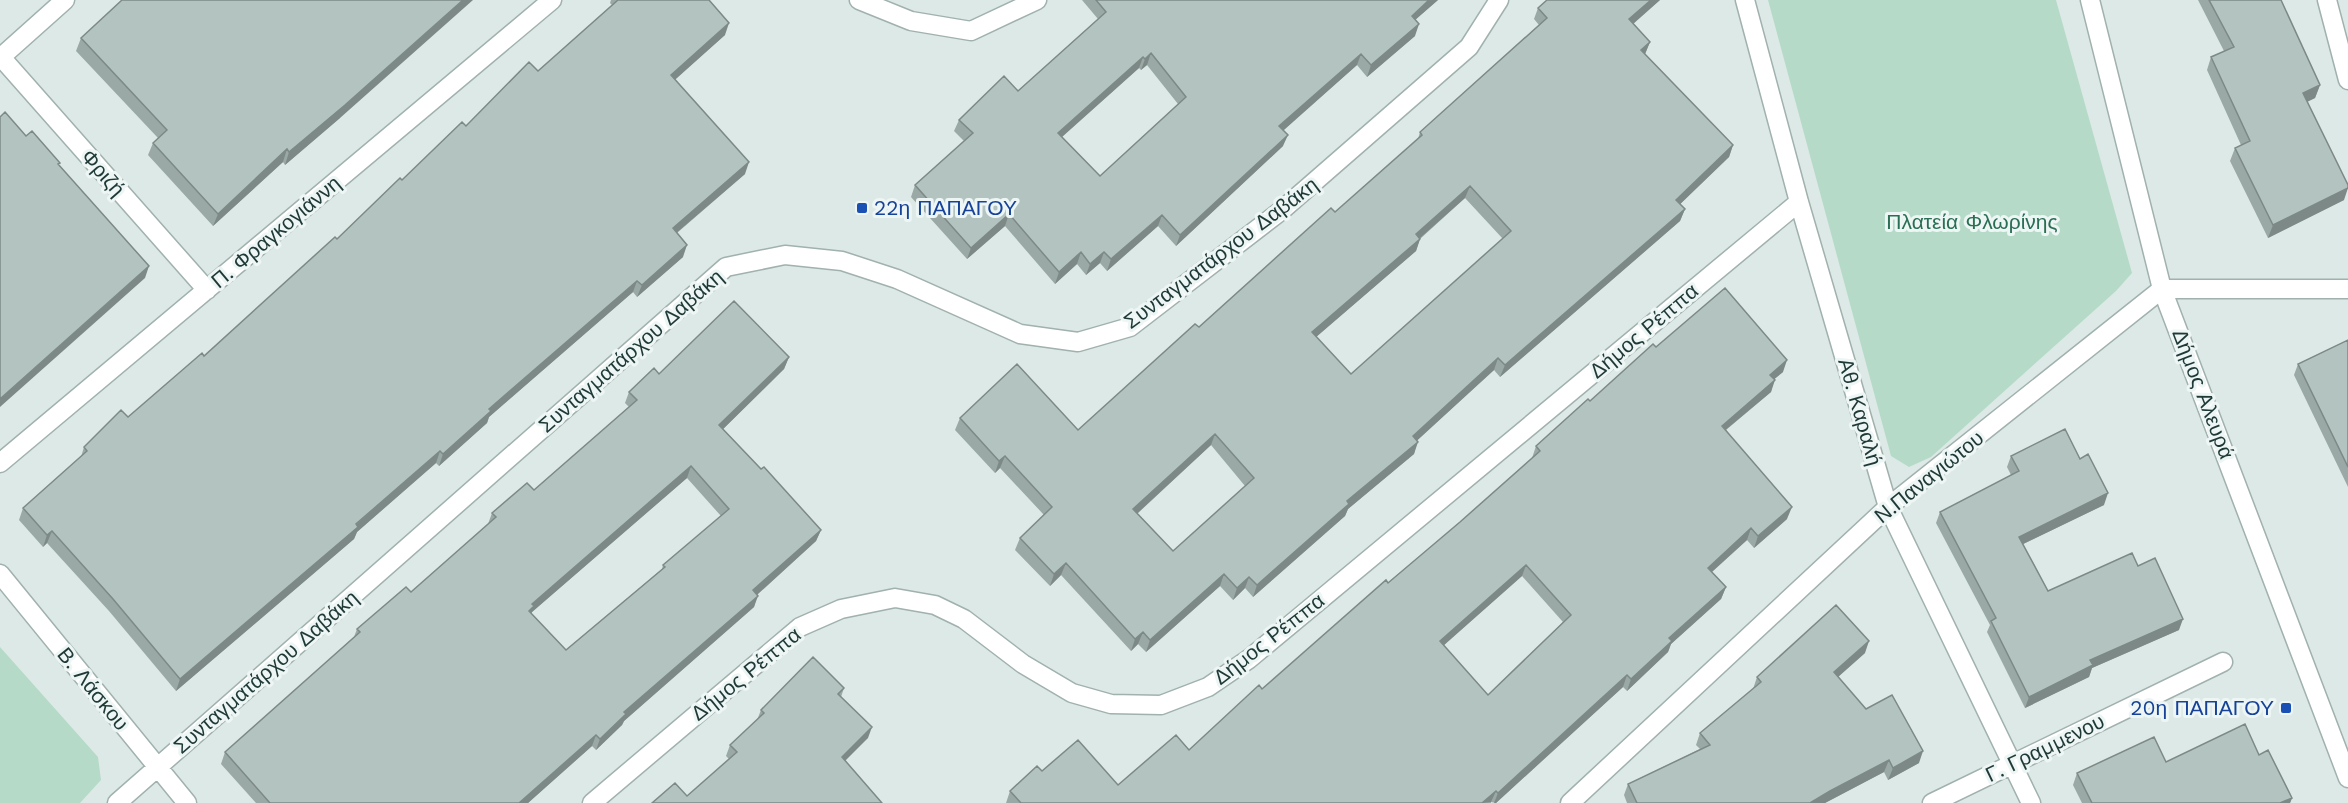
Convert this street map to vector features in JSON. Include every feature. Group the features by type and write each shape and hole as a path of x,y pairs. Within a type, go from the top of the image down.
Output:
{"street":[{"path":"0,57 65,0"},
{"name":"Π. Φραγκογιάννη","path":"0,463 552,0"},
{"path":"859,0 911,21 970,31 1037,0"},
{"name":"Συνταγματάρχου Δαβάκη","path":"117,803 726,267 785,255 842,261 897,279 1020,334 1078,342 1130,327 1282,210 1468,48 1499,0"},
{"name":"Αθ. Καραλή","path":"1745,0 1799,202 1888,507 2031,803"},
{"name":"Δήμος Αλευρά","path":"2090,0 2162,289 2348,778"},
{"path":"2327,0 2348,80"},
{"name":"Φριζή","path":"0,57 207,290"},
{"name":"Δήμος Ρέππα","path":"591,803 800,627 841,609 895,598 935,604 964,619 1023,664 1072,693 1111,704 1161,705 1208,687 1249,659 1799,202"},
{"path":"2162,289 2348,289"},
{"name":"Ν.Παναγιώτου","path":"1570,803 1888,507 2162,289"},
{"name":"Β. Λάσκου","path":"0,574 187,803"},
{"name":"Γ. Γραμμενου","path":"1932,803 2223,662"}],"green space":[{"name":"Πλατεία Φλωρίνης","path":"1768,0 2056,0 2132,273 2116,291 1931,457 1909,467 1891,456"},
{"path":"0,647 98,757 101,780 80,803 0,803"}],"building":[{"path":"122,0 463,0 345,105 289,152 287,149 218,214 153,143 167,130 81,38"},
{"path":"618,0 709,0 729,23 671,75 749,162 673,228 687,245 642,285 637,281 489,409 491,411 443,454 440,451 356,524 358,527 180,679 52,531 47,535 23,508 87,451 84,447 121,410 128,417 202,353 204,356 335,237 337,239 462,122 466,126 529,62 538,71"},
{"path":"1096,0 1429,0 1412,16 1419,24 1371,65 1361,54 1279,126 1288,135 1180,235 1162,215 1111,259 1104,252 1090,264 1081,252 1059,272 1009,214 971,248 915,185 973,133 959,120 1004,76 1018,91 1106,12","holes":["1151,53 1186,97 1100,176 1058,133 1143,57 1145,59"]},
{"path":"1547,0 1651,0 1629,19 1650,42 1641,50 1733,145 1676,200 1685,209 1505,365 1498,358 1413,436 1418,442 1347,501 1349,504 1257,585 1249,577 1237,588 1224,574 1150,640 1143,632 1135,639 1066,563 1054,574 1020,538 1052,507 1005,456 999,461 960,418 1017,364 1078,430 1195,324 1199,327 1331,208 1335,212 1422,135 1420,132 1547,18 1538,8","holes":["1470,186 1511,231 1351,374 1312,332 1420,239 1416,234","1215,434 1254,478 1173,551 1133,509"]},
{"path":"2209,0 2281,0 2320,85 2303,93 2348,188 2273,225 2235,148 2250,141 2211,57 2234,47"},
{"path":"5,112 26,136 32,131 60,163 58,164 149,266 0,399 0,117"},
{"path":"1725,288 1787,360 1770,375 1775,380 1722,426 1792,507 1758,536 1751,528 1708,568 1726,587 1669,638 1672,641 1631,679 1627,675 1498,793 1496,791 1482,803 1021,803 1010,791 1037,766 1042,771 1078,740 1118,785 1176,735 1189,750 1259,685 1262,689 1386,580 1388,583 1460,522 1540,451 1536,446 1588,399 1590,401 1653,344 1656,347","holes":["1526,565 1571,615 1488,695 1440,641"]},
{"path":"734,301 789,357 719,425 761,469 764,467 821,530 753,590 758,596 624,712 626,714 600,739 596,735 519,803 270,803 225,752 360,632 357,629 406,587 411,592 496,517 492,513 527,483 534,490 637,400 629,392 654,368 659,374","holes":["691,466 729,509 663,565 665,567 566,650 529,611 534,606 532,604"]},
{"path":"2348,340 2348,467 2298,364"},
{"path":"2065,429 2080,459 2088,454 2108,493 2019,537 2048,591 2132,553 2138,566 2155,558 2183,619 2090,660 2093,665 2029,697 1991,621 1996,618 1940,512 2019,471 2011,456"},
{"path":"1836,605 1869,641 1834,672 1866,709 1892,695 1923,751 1893,768 1889,760 1810,803 1637,803 1628,784 1710,745 1700,733 1761,682 1757,677"},
{"path":"813,657 844,688 838,694 872,727 842,757 882,803 652,803 675,783 687,796 737,752 730,745 764,713 761,710"},
{"path":"2245,724 2259,755 2268,750 2292,798 2280,803 2092,803 2077,773 2154,737 2166,762"}],"place":[{"name":"22η ΠΑΠΑΓΟΥ","path":"862,208"},
{"name":"20η ΠΑΠΑΓΟΥ","path":"2286,708"}]}
